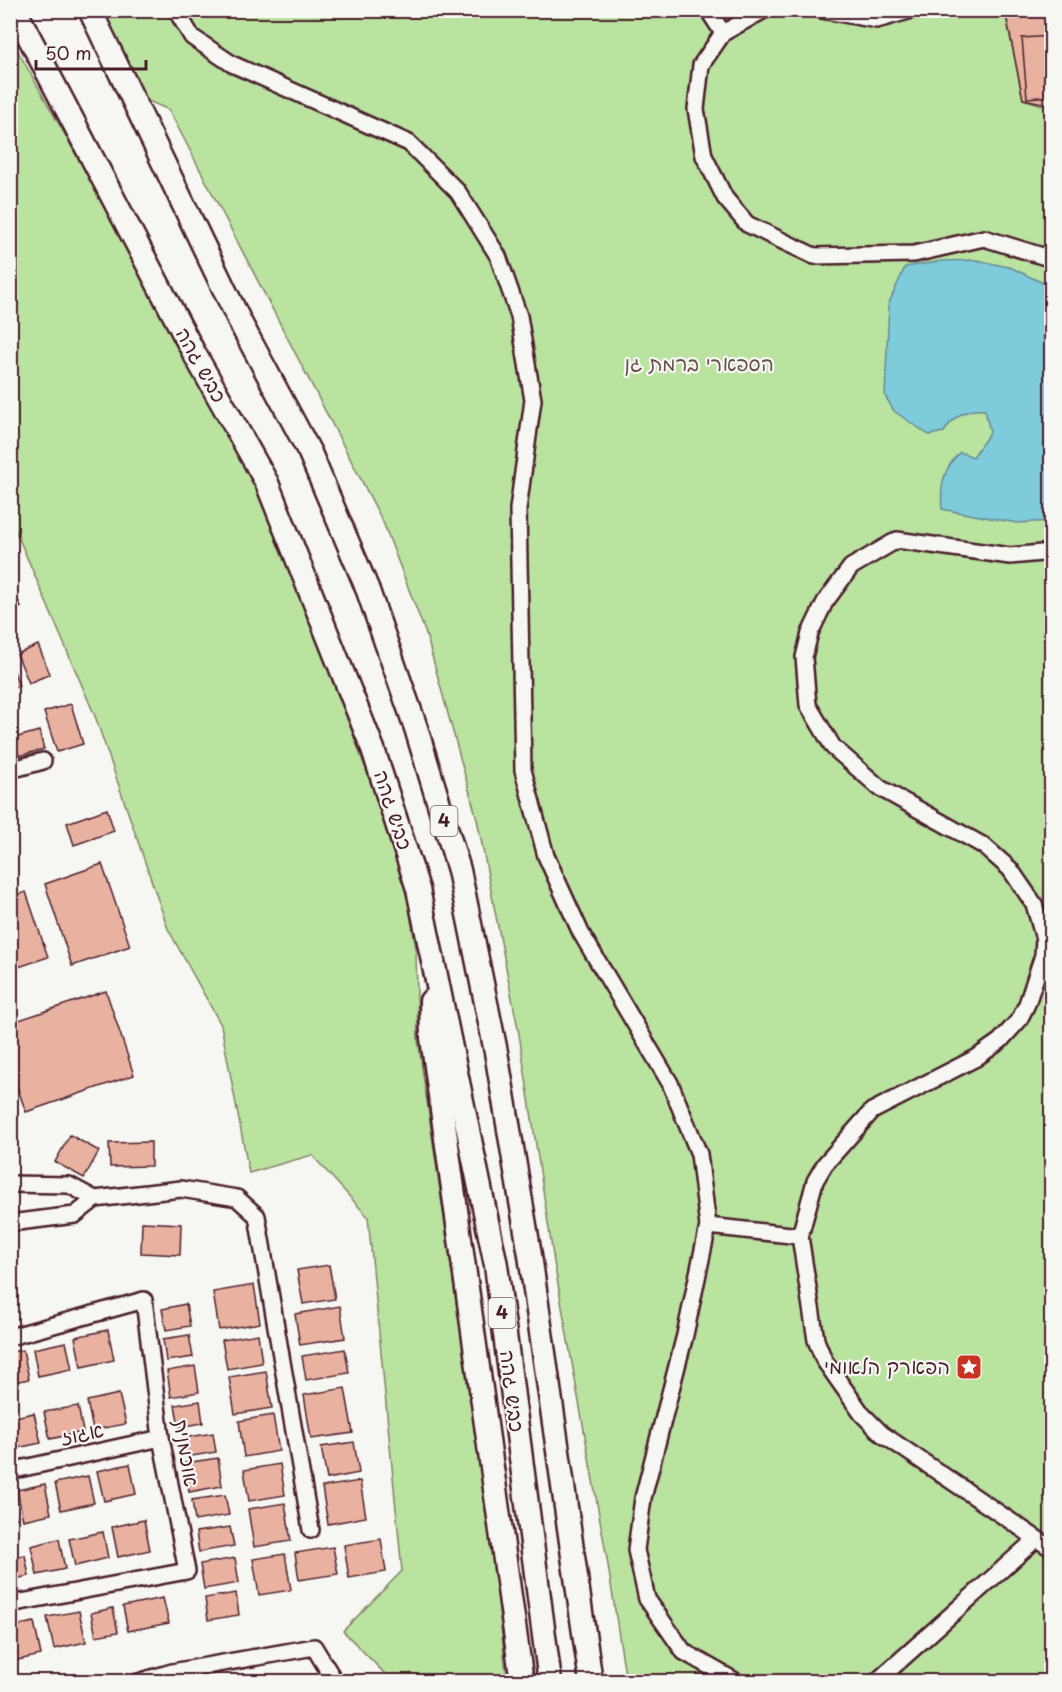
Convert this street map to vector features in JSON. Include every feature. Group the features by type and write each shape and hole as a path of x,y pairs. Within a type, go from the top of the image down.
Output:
{"highway":[{"name":"כביש גהה","path":"15,10 194,353 267,483 374,749 418,889 496,1265 550,1682"},
{"name":"כביש גהה","path":"92,14 241,324 310,453 370,598 416,728 459,870 496,1052 530,1255 591,1682"},
{"path":"430,949 432,1038 522,1682"}],"street":[{"path":"176,10 192,37 232,64 409,143 458,192 498,256 519,316 533,400 518,509 523,770 546,856 581,933 670,1083 679,1103 699,1154 708,1226 685,1335 643,1498 636,1550 647,1599 684,1652 737,1682"},
{"path":"708,10 723,33"},
{"path":"764,10 723,33 701,65 696,109 704,156 726,198 747,224 814,256 914,255 984,238 1052,260"},
{"path":"821,10 877,20 912,10"},
{"path":"1052,552 1010,556 897,540 851,567 825,602 810,633 804,657 808,705 833,747 880,788 984,846 1010,869 1034,904 1044,939 1043,955 1019,1020 1000,1041 983,1054 884,1104 862,1120 825,1164 815,1181 800,1236 816,1340 824,1360 862,1414 882,1434 911,1455 1052,1549"},
{"path":"10,770 43,761"},
{"path":"10,1184 69,1185 95,1199"},
{"path":"10,1223 75,1215 95,1199 181,1189 237,1198 257,1216 311,1530"},
{"path":"708,1226 800,1236"},
{"name":"אוכמנית","path":"10,1337 144,1300 161,1438 187,1571 10,1604"},
{"name":"אגוז","path":"10,1471 161,1438"},
{"path":"876,1682 1036,1539"},
{"path":"138,1682 172,1672 314,1647 331,1675 332,1682"}],"green space":[{"name":"הספארי ברמת גן","path":"100,11 1005,11 1023,99 1052,108 1051,1681 626,1681 607,1559 554,1262 519,1034 477,819 426,634 383,522 169,110 146,100"},
{"path":"10,37 161,306 232,446 272,515 402,867 416,949 418,1040 494,1562 507,1681 389,1681 388,1677 343,1631 402,1571 368,1217 312,1155 249,1173 221,1025 168,929 95,716 11,520"}],"water":[{"path":"977,260 1012,268 1051,287 1051,521 1017,523 942,509 942,485 946,471 954,458 960,452 973,457 990,432 985,410 972,410 961,414 944,432 929,435 894,411 885,396 889,303 905,267 942,261"}],"building":[{"path":"1005,10 1052,10 1052,105 1023,99"},
{"path":"1052,36 1052,96 1027,98 1022,38"},
{"path":"10,581 21,607 10,612"},
{"path":"38,645 50,674 29,683 17,654"},
{"path":"10,660 19,686 10,689"},
{"path":"71,704 83,744 57,752 44,712"},
{"path":"39,731 44,749 19,756 14,738"},
{"path":"107,809 114,831 74,845 67,823"},
{"path":"102,864 130,946 72,966 45,884"},
{"path":"26,892 48,957 10,970 10,897"},
{"path":"106,991 134,1075 26,1112 10,1067 10,1023"},
{"path":"70,1135 99,1151 84,1178 55,1162"},
{"path":"151,1142 151,1166 110,1167 109,1143"},
{"path":"142,1222 181,1224 180,1255 141,1253"},
{"path":"329,1265 335,1299 303,1304 297,1270"},
{"path":"254,1285 260,1323 219,1330 213,1292"},
{"path":"186,1304 190,1326 166,1330 162,1309"},
{"path":"340,1306 345,1338 300,1345 295,1314"},
{"path":"108,1330 114,1360 81,1367 75,1337"},
{"path":"258,1334 262,1363 227,1369 222,1340"},
{"path":"189,1335 193,1357 166,1361 163,1339"},
{"path":"66,1342 72,1369 38,1376 33,1349"},
{"path":"345,1349 349,1373 306,1380 302,1356"},
{"path":"23,1350 29,1379 10,1383 10,1352"},
{"path":"195,1366 199,1392 171,1397 167,1371"},
{"path":"266,1371 272,1408 235,1414 229,1377"},
{"path":"345,1388 353,1433 311,1439 304,1395"},
{"path":"119,1394 126,1424 93,1430 87,1401"},
{"path":"200,1401 203,1423 179,1427 175,1405"},
{"path":"78,1406 83,1432 50,1439 44,1412"},
{"path":"34,1413 41,1443 12,1449 10,1418"},
{"path":"273,1415 279,1451 244,1457 239,1421"},
{"path":"213,1433 216,1452 186,1457 182,1438"},
{"path":"354,1442 359,1473 327,1479 321,1447"},
{"path":"218,1458 222,1486 189,1492 185,1463"},
{"path":"130,1464 136,1494 104,1501 97,1471"},
{"path":"280,1464 285,1495 249,1501 244,1470"},
{"path":"88,1476 94,1503 61,1510 55,1483"},
{"path":"360,1481 366,1517 328,1524 322,1487"},
{"path":"45,1484 51,1514 23,1520 17,1490"},
{"path":"225,1495 229,1515 195,1521 192,1500"},
{"path":"10,1498 16,1519 10,1520"},
{"path":"285,1503 291,1541 254,1547 248,1509"},
{"path":"144,1520 150,1550 118,1557 112,1527"},
{"path":"230,1527 234,1546 199,1552 196,1532"},
{"path":"103,1532 108,1558 75,1566 69,1539"},
{"path":"59,1539 65,1569 37,1575 31,1546"},
{"path":"381,1539 386,1572 349,1578 344,1545"},
{"path":"333,1547 338,1574 299,1580 295,1553"},
{"path":"285,1554 291,1590 259,1595 253,1559"},
{"path":"25,1555 29,1576 10,1580 10,1558"},
{"path":"235,1558 239,1583 204,1589 200,1564"},
{"path":"236,1593 239,1615 208,1620 205,1598"},
{"path":"163,1598 169,1623 128,1631 123,1606"},
{"path":"113,1608 118,1632 96,1636 91,1613"},
{"path":"79,1611 86,1642 54,1649 47,1617"},
{"path":"34,1622 41,1655 13,1661 10,1627"}],"place":[{"name":"הפארק הלאומי","path":"969,1367"}]}
